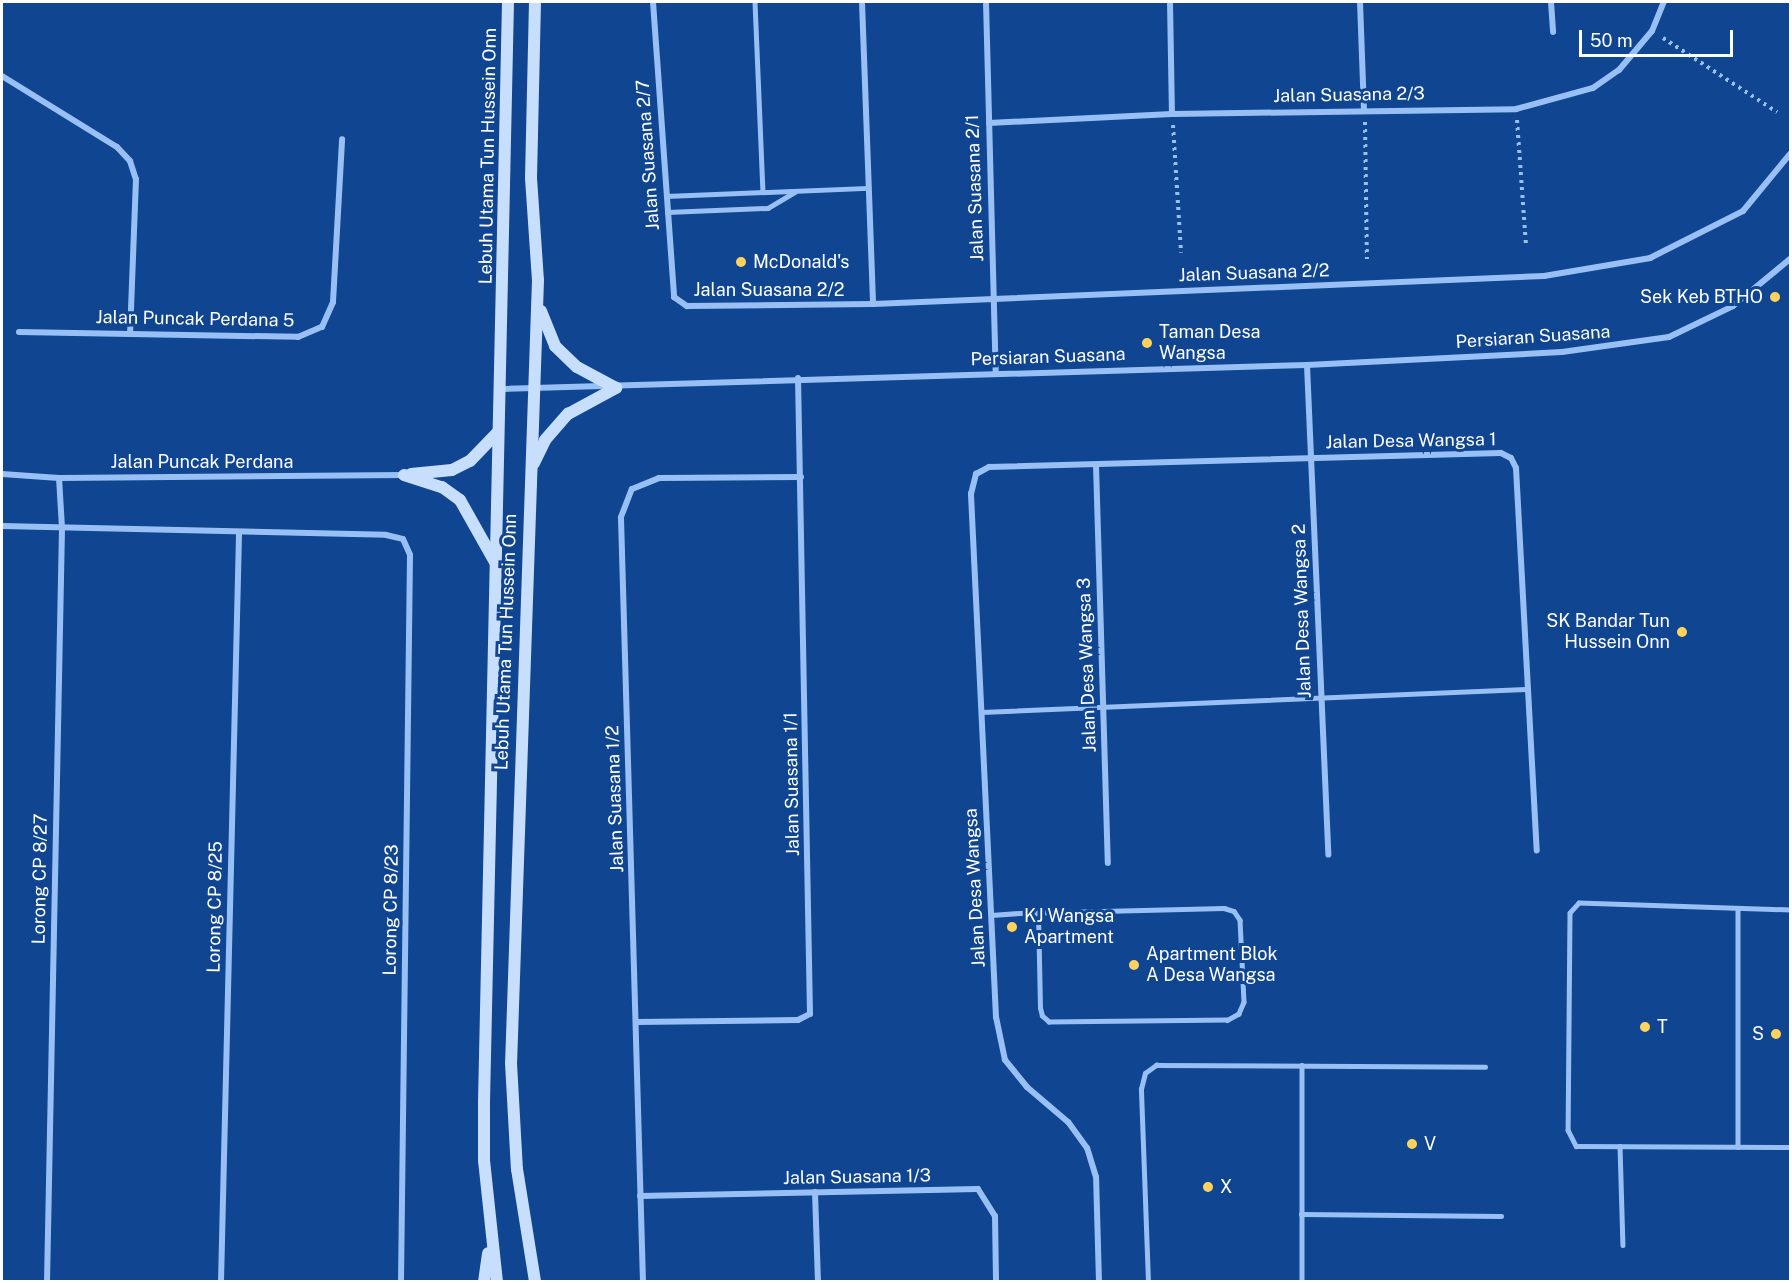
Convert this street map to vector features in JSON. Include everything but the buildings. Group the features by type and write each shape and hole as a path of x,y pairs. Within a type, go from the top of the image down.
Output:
{"main road":[{"name":"Lebuh Utama Tun Hussein Onn","path":"497,1281 490,1226 484,1102 497,432 502,389 508,2"},
{"name":"Lebuh Utama Tun Hussein Onn","path":"535,2 531,178 537,298 511,1063 517,1169 535,1281"},
{"path":"537,298 555,346 577,367 616,388"},
{"path":"530,473 545,440 562,420 582,403 616,388"},
{"path":"404,475 452,471 470,461 497,432"},
{"path":"404,475 442,488 460,500 495,562"},
{"path":"484,1281 490,1226"},
{"path":"528,1281 532,1264"}],"street":[{"name":"Jalan Suasana 2/7","path":"653,2 674,297 680,304"},
{"path":"862,2 873,304"},
{"name":"Jalan Suasana 2/1","path":"986,2 996,373"},
{"path":"1170,2 1172,114"},
{"path":"1360,2 1364,109"},
{"path":"1551,2 1553,32"},
{"name":"Jalan Suasana 2/3","path":"989,123 1172,114 1364,109 1516,109 1593,88 1619,70 1652,31 1664,2"},
{"path":"2,76 117,147 130,161 136,179 130,333"},
{"name":"Jalan Puncak Perdana 5","path":"19,332 298,337 322,327 333,302 342,139"},
{"name":"Jalan Suasana 2/2","path":"680,304 873,304 1544,276 1650,258 1743,211 1791,154"},
{"name":"Persiaran Suasana","path":"502,389 616,388 798,378 1307,365 1562,352 1668,337 1732,306 1791,260"},
{"name":"Jalan Desa Wangsa 2","path":"1307,365 1328,855"},
{"name":"Jalan Suasana 1/1","path":"637,1022 798,1020 810,1014 798,378"},
{"name":"Jalan Desa Wangsa 1","path":"988,467 1501,453 1511,458 1516,468 1526,689 1537,850"},
{"name":"Jalan Desa Wangsa 3","path":"1096,465 1108,863"},
{"name":"Jalan Desa Wangsa","path":"988,467 976,474 971,494 996,1017 1005,1060 1027,1087 1068,1122 1087,1148 1096,1178 1099,1281"},
{"name":"Jalan Puncak Perdana","path":"2,474 59,478 404,475"},
{"name":"Jalan Suasana 1/2","path":"643,1281 621,517 632,489 659,478 801,477"},
{"name":"Lorong CP 8/27","path":"46,1281 62,528 59,478"},
{"path":"2,526 239,533"},
{"name":"Lorong CP 8/23","path":"239,533 386,535 403,539 410,555 401,1281"},
{"name":"Lorong CP 8/25","path":"221,1281 239,533"},
{"name":"Jalan Suasana 1/3","path":"640,1196 978,1190 994,1216 996,1281"},
{"path":"815,1192 818,1281"}],"lane":[{"path":"755,2 763,192"},
{"path":"666,196 868,188"},
{"path":"667,212 768,208 797,190"},
{"path":"981,712 1526,689"},
{"path":"1791,910 1580,903 1570,913 1568,1130 1576,1146 1791,1147"},
{"path":"1738,908 1738,1147"},
{"path":"991,915 1038,912 1234,910 1240,920 1243,978 1244,1002 1239,1014 1228,1020 1049,1022 1042,1016 1040,1008 1038,912"},
{"path":"1148,1281 1141,1089 1145,1073 1156,1065 1485,1067"},
{"path":"1302,1065 1302,1281"},
{"path":"1620,1146 1623,1245"},
{"path":"1301,1214 1501,1216"}],"path":[{"path":"1652,31 1777,112"},
{"path":"1364,109 1367,259"},
{"path":"1516,109 1526,245"},
{"path":"1172,114 1181,253"}],"place":[{"name":"McDonald's","path":"741,262"},
{"name":"Sek Keb BTHO","path":"1775,297"},
{"name":"Taman Desa Wangsa","path":"1147,343"},
{"name":"SK Bandar Tun Hussein Onn","path":"1682,632"},
{"name":"KJ Wangsa Apartment","path":"1012,927"},
{"name":"Apartment Blok A Desa Wangsa","path":"1134,965"},
{"name":"T","path":"1645,1027"},
{"name":"S","path":"1776,1034"},
{"name":"V","path":"1412,1144"},
{"name":"X","path":"1208,1187"}]}
